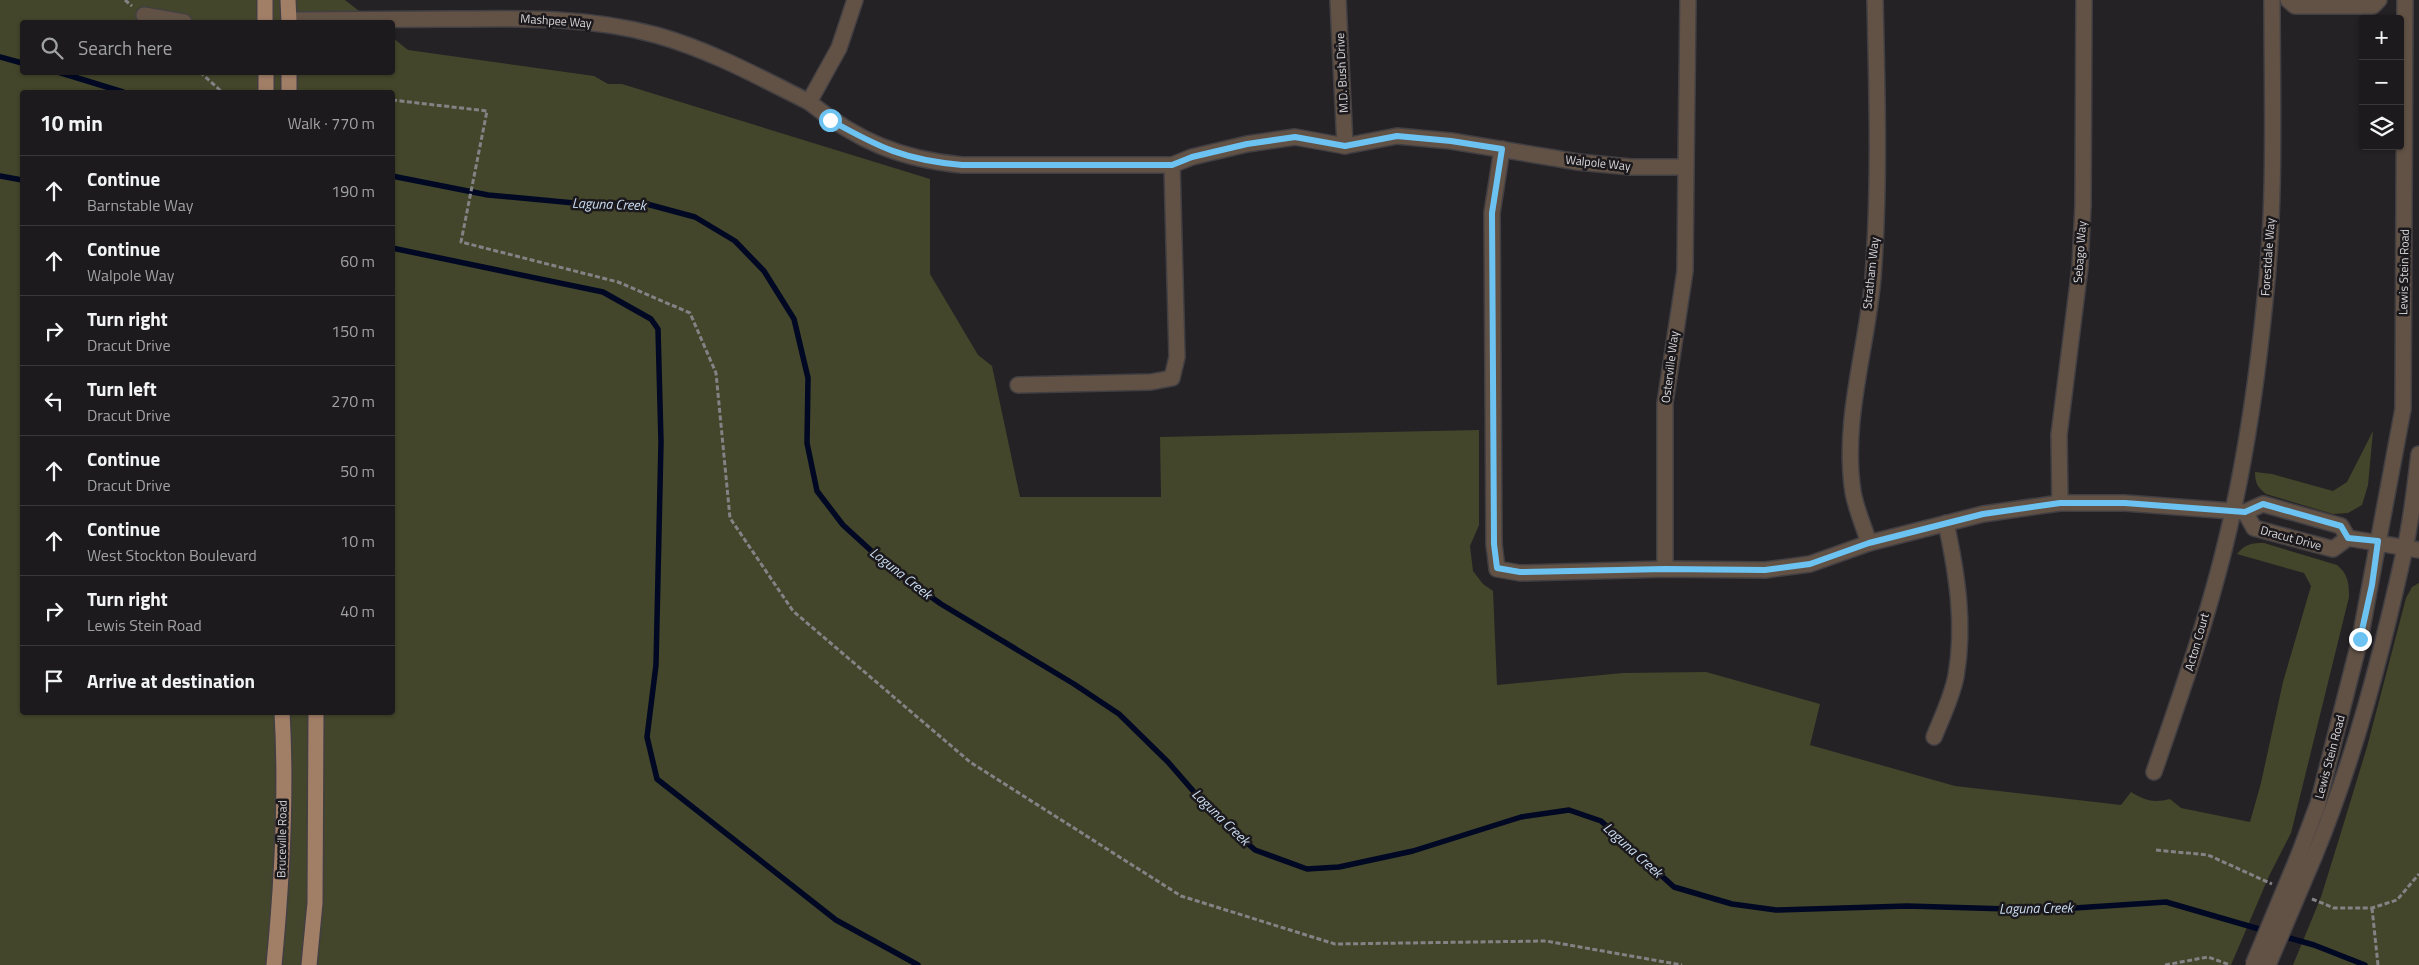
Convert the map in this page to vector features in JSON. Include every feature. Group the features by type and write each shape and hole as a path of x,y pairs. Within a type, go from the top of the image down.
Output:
{"main road":[{"path":"264,0 266,20"},
{"path":"288,0 289,20"},
{"path":"266,75 266,90"},
{"path":"289,75 289,90"},
{"name":"Bruceville Road","path":"274,965 280,900 284,750 282,715"},
{"path":"309,965 315,903 316,715"}],"street":[{"path":"809,102 839,48 855,0"},
{"name":"M.D. Bush Drive","path":"1338,0 1345,146"},
{"path":"1686,167 1688,0"},
{"name":"Stratham Way","path":"1869,543 1853,494 1850,456 1853,404 1872,279 1878,136 1875,0"},
{"name":"Sebago Way","path":"2060,503 2059,435 2080,267 2083,214 2084,0"},
{"name":"Forestdale Way","path":"2239,512 2266,299 2271,203 2272,0"},
{"path":"2288,0 2295,6 2373,6 2379,0"},
{"name":"Lewis Stein Road","path":"2268,965 2307,855 2360,639 2372,585 2378,541 2403,409 2405,0"},
{"path":"144,15 173,20"},
{"name":"Mashpee Way","path":"366,20 568,19 656,35 699,50 809,102 830,120 870,142 903,156 930,162 962,165 1172,165"},
{"name":"Walpole Way","path":"1345,146 1397,136 1451,141 1630,167 1686,167"},
{"path":"1018,385 1151,382 1172,378 1177,357 1172,165 1192,157 1247,144 1295,137 1345,146"},
{"name":"Dracut Drive","path":"1502,149 1492,213 1494,544 1497,568 1520,572 1665,569 1765,570 1810,564 1869,543 1983,514 2060,503 2125,503 2239,512 2263,504 2341,526 2348,538 2333,549 2254,528 2239,512"},
{"name":"Osterville Way","path":"1665,569 1665,403 1684,271 1686,167"},
{"name":"Lewis Stein Road","path":"2253,965 2336,800 2412,548 2419,454"},
{"name":"Acton Court","path":"2154,772 2191,666 2239,512"},
{"path":"1934,737 1948,705 1956,676 1959,648 1959,599 1956,572 1946,523"},
{"path":"2348,538 2378,541 2412,548"}],"path":[{"path":"203,75 220,90"},
{"path":"395,100 487,111 461,242 618,282 690,314 716,373 730,518 793,611 970,762 1181,896 1335,944 1546,941 1682,965"},
{"path":"2372,908 2378,965"},
{"path":"2165,965 2208,957 2230,965"}],"green space":[{"path":"0,0 345,0 370,20 20,20 20,75 395,75 395,40 408,50 594,76 608,84 622,84 930,179 930,274 978,355 992,366 1020,497 1161,497 1160,437 1479,430 1479,525 1470,546 1473,571 1483,584 1493,591 1497,685 1623,673 1706,672 1820,704 1810,745 1955,786 2121,805 2131,792 2150,800 2170,799 2181,808 2250,822 2261,783 2283,682 2311,586 2304,573 2237,554 2249,545 2264,543 2337,565 2346,575 2349,597 2291,833 2269,876 2231,965 0,965"},
{"path":"2373,431 2368,485 2362,505 2348,513 2333,514 2266,494 2258,485 2255,472 2272,474 2333,491 2347,482"},
{"path":"2419,583 2419,965 2293,965 2321,897 2339,839 2367,747 2406,598 2412,587"}],"waterway":[{"name":"Laguna Creek","path":"0,57 20,62"},
{"name":"Laguna Creek","path":"68,75 116,90"},
{"name":"Laguna Creek","path":"0,176 20,180"},
{"name":"Laguna Creek","path":"395,177 488,195 585,204 643,203 695,217 735,241 764,271 794,319 808,378 807,443 817,491 843,525 889,567 941,604 1074,684 1119,714 1168,762 1208,808 1255,850 1307,869 1339,867 1413,851 1521,817 1569,810 1601,821 1674,887 1732,904 1776,910 1907,906 2044,910 2166,902 2266,931"},
{"name":"Laguna Creek","path":"395,249 603,292 651,319 658,329 661,442 656,665 647,737 657,779 836,920 918,965"},
{"name":"Laguna Creek","path":"2282,936 2314,945 2365,965"}],"route":[{"path":"830,120 870,142 903,156 930,162 962,165 1172,165 1192,157 1247,144 1295,137 1345,146 1397,136 1451,141 1502,149 1492,213 1494,544 1497,568 1520,572 1665,569 1765,570 1810,564 1869,543 1983,514 2060,503 2125,503 2245,512 2263,504 2341,526 2348,538 2378,541 2372,585 2360,639"}]}
